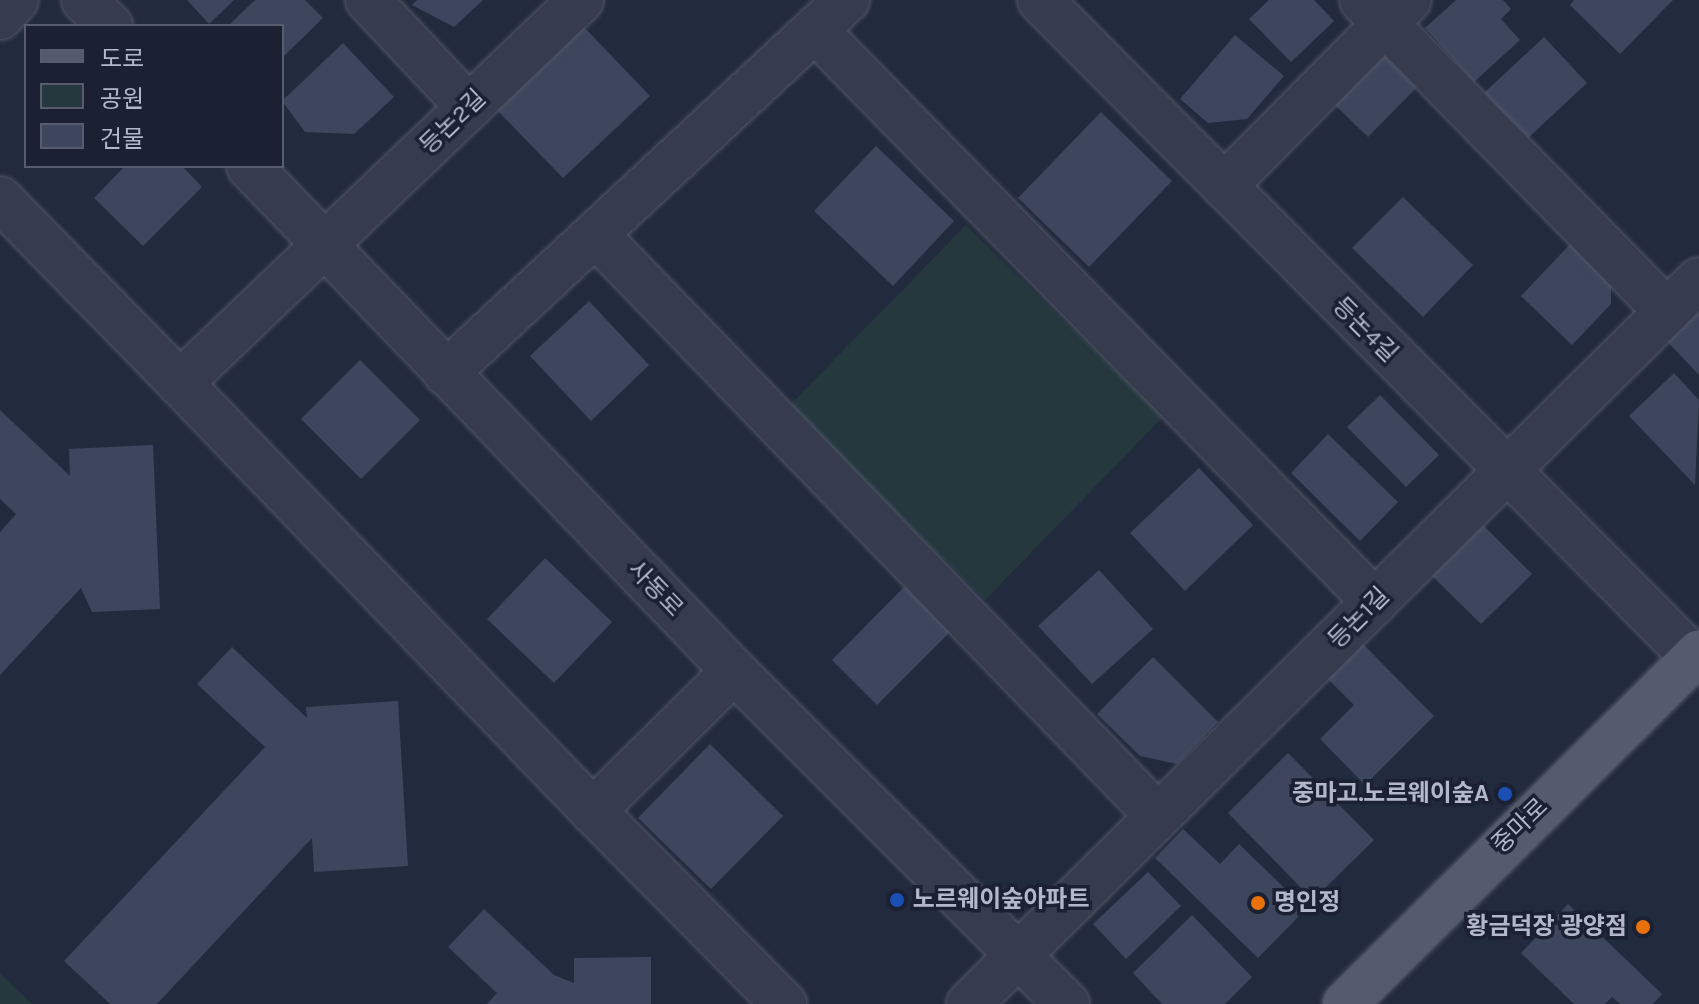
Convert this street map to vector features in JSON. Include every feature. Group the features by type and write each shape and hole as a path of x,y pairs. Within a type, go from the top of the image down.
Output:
{"main road":[{"name":"중마로","path":"1345,1004 1696,654"}],"street":[{"path":"0,17 16,0"},
{"path":"368,0 469,107"},
{"name":"등논2길","path":"180,383 581,0"},
{"path":"446,373 847,0"},
{"name":"등논4길","path":"1040,0 1505,472 1696,654"},
{"path":"1224,186 1385,8 1667,311"},
{"path":"816,31 1375,602"},
{"name":"사동로","path":"251,168 734,671 1067,1004"},
{"path":"0,199 784,1004"},
{"path":"596,235 1158,816"},
{"name":"등논1길","path":"969,1004 1699,280"},
{"path":"593,811 734,671"}],"green space":[{"path":"966,225 1163,417 985,600 788,407"},
{"path":"0,973 32,1004 0,1004"}],"building":[{"path":"187,0 234,0 209,24"},
{"path":"255,0 305,0 323,18 284,56 284,24 230,24"},
{"path":"417,0 483,0 454,27 412,5"},
{"path":"1269,0 1314,0 1334,21 1291,62 1249,19"},
{"path":"1456,0 1503,0 1511,9 1501,19 1520,40 1474,82 1425,28"},
{"path":"1574,0 1673,0 1620,54 1570,5"},
{"path":"582,25 650,96 563,178 495,108"},
{"path":"1235,35 1284,76 1247,119 1208,123 1180,99"},
{"path":"1544,37 1587,83 1527,139 1484,93"},
{"path":"343,43 394,97 354,134 305,132 284,104 284,99"},
{"path":"1394,55 1422,82 1368,137 1335,105 1381,57"},
{"path":"1101,112 1172,181 1089,267 1018,198"},
{"path":"876,146 954,221 893,286 814,211"},
{"path":"123,168 184,168 202,187 143,246 94,198"},
{"path":"1403,197 1473,265 1423,317 1352,248"},
{"path":"1576,238 1611,271 1611,304 1572,345 1521,296"},
{"path":"589,301 649,365 591,421 530,356"},
{"path":"1699,304 1699,375 1664,338"},
{"path":"360,360 420,420 361,479 301,419"},
{"path":"1674,373 1699,400 1695,485 1629,416"},
{"path":"1380,395 1439,455 1406,487 1347,427"},
{"path":"0,410 70,476 69,449 153,445 160,609 92,612 81,588 0,675 0,532 16,514 0,499"},
{"path":"1328,434 1398,502 1360,541 1291,473"},
{"path":"1199,468 1253,525 1185,591 1130,533"},
{"path":"1480,522 1532,574 1481,624 1430,574"},
{"path":"545,558 612,622 554,683 487,619"},
{"path":"1099,570 1153,629 1092,684 1038,626"},
{"path":"909,582 954,628 877,705 832,660"},
{"path":"1363,644 1434,716 1365,785 1320,739 1354,705 1328,679"},
{"path":"232,647 307,718 306,707 398,701 408,866 314,872 312,838 157,1004 110,1004 64,961 265,747 197,684"},
{"path":"1153,657 1218,722 1177,764 1140,756 1097,714"},
{"path":"710,744 783,816 711,889 638,818"},
{"path":"1288,753 1374,840 1313,900 1228,813"},
{"path":"1183,829 1220,864 1239,844 1306,909 1258,958 1155,858"},
{"path":"1148,872 1181,906 1126,959 1093,924"},
{"path":"1568,904 1662,994 1653,1004 1620,1004 1612,997 1605,1004 1574,1004 1521,953"},
{"path":"484,909 554,975 574,983 574,958 651,957 651,1004 487,1004 497,993 448,947"},
{"path":"1192,915 1252,977 1225,1004 1162,1004 1133,973"}],"place":[{"name":"중마고.노르웨이숲A","path":"1505,794"},
{"name":"노르웨이숲아파트","path":"897,900"},
{"name":"명인정","path":"1258,903"},
{"name":"황금덕장 광양점","path":"1643,927"}]}
